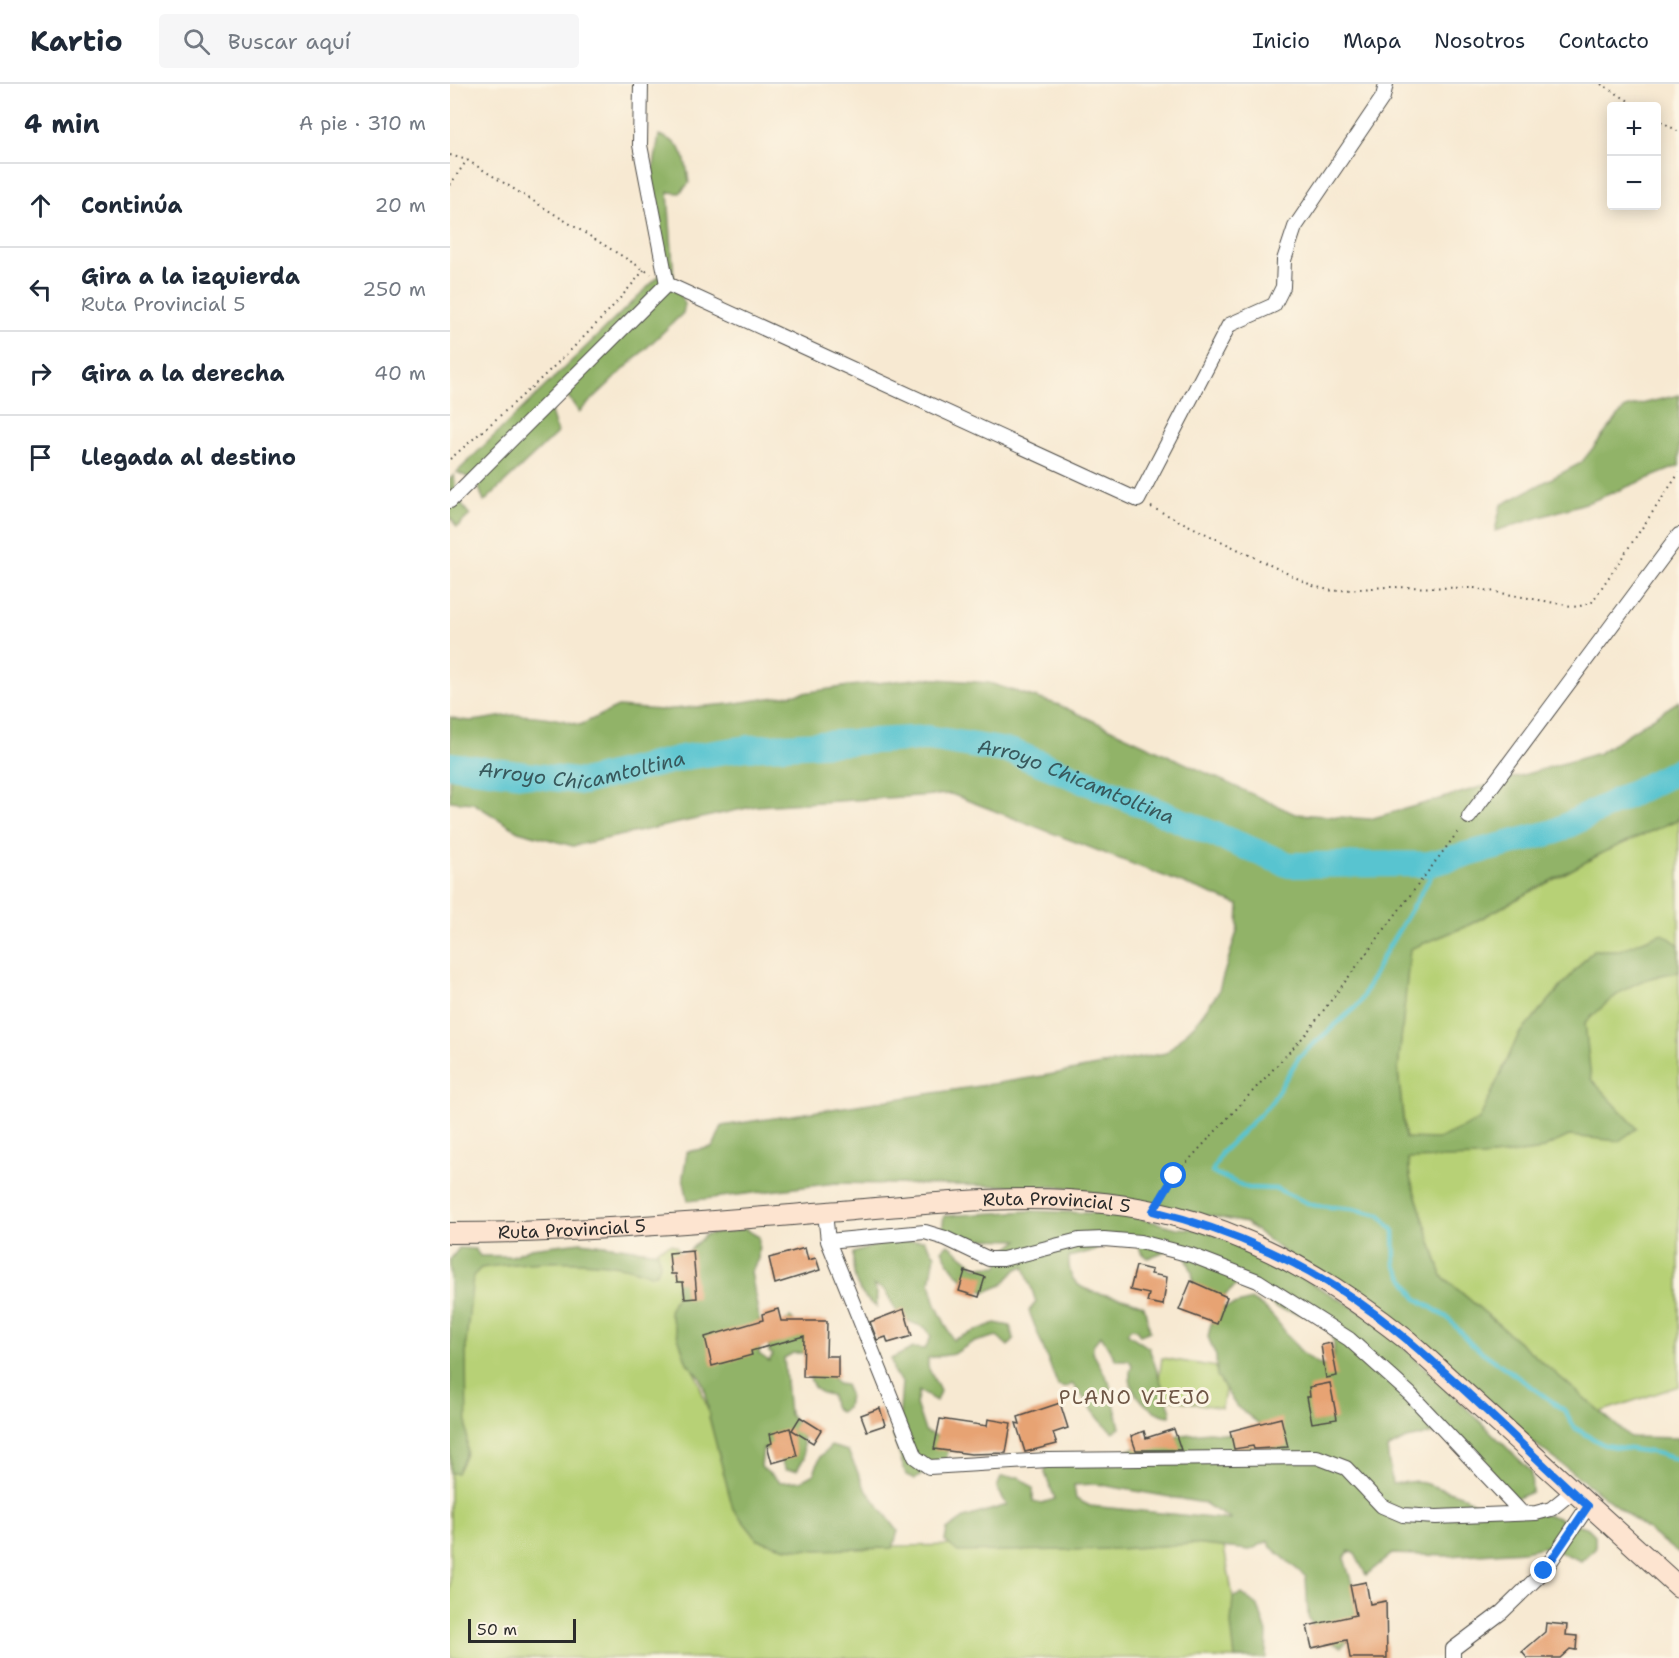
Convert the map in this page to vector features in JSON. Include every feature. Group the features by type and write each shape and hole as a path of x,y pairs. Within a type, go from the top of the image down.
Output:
{"main road":[{"name":"Ruta Provincial 5","path":"450,1233 565,1232 1004,1198 1079,1199 1153,1211 1212,1228 1257,1245 1305,1270 1373,1313 1407,1340 1679,1587"}],"street":[{"path":"641,84 640,145 667,284"},
{"path":"667,284 1138,500 1229,326 1274,305 1283,287 1284,260 1295,227 1383,97 1386,84"},
{"path":"450,501 667,284"},
{"path":"1469,817 1679,535"},
{"path":"825,1213 828,1241 915,1457 929,1467 1060,1460 1317,1457 1346,1468 1382,1506 1403,1515 1436,1517 1536,1513 1551,1509 1572,1492"},
{"path":"828,1241 925,1232 945,1238 989,1259 1003,1259 1079,1240 1104,1239 1140,1242 1191,1255 1258,1281 1349,1339 1410,1394 1521,1512"},
{"path":"1453,1658 1453,1649 1502,1612 1544,1571 1588,1506"}],"path":[{"path":"1601,84 1630,102"},
{"path":"1661,121 1679,132"},
{"path":"450,155 467,160 667,284"},
{"path":"450,185 467,160"},
{"path":"450,459 528,391 620,300 644,270"},
{"path":"1138,500 1313,586 1334,591 1386,587 1474,588 1577,607 1592,602 1679,473"},
{"path":"1153,1211 1174,1176 1305,1035 1469,817"}],"green space":[{"path":"659,135 679,147 685,159 688,174 689,183 680,193 668,192 674,280 685,304 683,313 579,412 567,395 558,397 550,408 557,433 484,502 477,482 457,472 660,275 652,178"},
{"path":"1679,395 1679,466 1592,501 1495,531 1501,505 1581,463 1625,408"},
{"path":"454,475 458,496 470,515 457,527 450,517 450,479"},
{"path":"924,678 989,683 1059,705 1295,814 1370,819 1599,753 1679,701 1679,819 1608,850 1467,926 1410,949 1398,1071 1405,1138 1438,1139 1479,1120 1518,1036 1593,950 1620,950 1662,933 1679,945 1679,972 1650,978 1627,988 1585,1023 1591,1079 1637,1128 1619,1141 1569,1136 1537,1151 1483,1157 1408,1159 1410,1178 1442,1276 1630,1437 1679,1438 1679,1554 1385,1329 1531,1471 1532,1492 1514,1499 1449,1431 1406,1439 1387,1449 1392,1484 1417,1481 1461,1495 1480,1507 1552,1516 1588,1528 1595,1535 1595,1549 1581,1561 1547,1546 1524,1551 1448,1556 1392,1554 1366,1575 1355,1554 1349,1551 1344,1558 1365,1626 1341,1647 1319,1637 1308,1616 1306,1577 1271,1547 1268,1541 1250,1550 1192,1544 1118,1549 958,1552 945,1541 947,1530 964,1518 1007,1505 997,1488 1001,1477 1019,1477 1033,1488 1033,1501 1042,1503 1055,1499 1045,1473 1047,1457 1120,1453 1165,1437 1209,1432 1243,1436 1267,1430 1236,1406 1217,1376 1216,1356 1208,1337 1214,1310 1252,1300 1273,1317 1303,1353 1326,1367 1334,1359 1334,1343 1327,1320 1276,1308 1242,1280 1219,1301 1194,1286 1192,1272 1183,1251 1173,1248 1148,1258 1141,1252 1136,1237 1115,1234 1096,1250 1069,1257 1070,1272 1075,1282 1084,1288 1144,1306 1150,1331 1140,1335 1137,1329 1131,1328 1127,1333 1149,1348 1171,1411 1170,1416 1162,1414 1153,1410 1139,1398 1131,1382 1132,1365 1129,1360 1116,1360 1101,1335 1093,1345 1093,1353 1109,1382 1120,1428 1113,1432 1101,1421 1072,1384 1065,1388 1058,1386 1029,1311 1036,1302 1024,1266 1017,1269 1002,1285 985,1292 959,1276 942,1250 948,1244 976,1267 998,1266 1002,1253 1019,1240 974,1239 942,1231 944,1216 1029,1211 1122,1214 1177,1228 1203,1230 1261,1254 1370,1317 1246,1223 1064,1187 836,1183 688,1201 683,1177 687,1152 713,1147 722,1126 1043,1076 1166,1053 1196,1023 1218,993 1238,928 1239,905 951,794 756,806 573,846 518,831 473,803 450,801 450,717 474,721 515,715 532,716 580,725 618,707 661,710 730,704 849,686","holes":["1096,1484 1204,1503 1232,1520 1090,1506 1076,1499 1074,1485"]},
{"path":"1679,819 1679,1386 1600,1412 1442,1276 1410,1178 1398,1071 1409,949 1467,926 1608,850"},
{"path":"745,1229 759,1237 758,1259 751,1272 762,1336 759,1354 769,1361 773,1355 769,1352 768,1334 790,1318 804,1330 806,1353 793,1353 784,1358 789,1414 802,1429 804,1458 797,1470 786,1470 776,1452 763,1448 761,1467 780,1482 801,1481 814,1474 820,1457 831,1446 848,1451 865,1488 898,1531 893,1548 817,1550 787,1548 758,1540 733,1509 709,1417 706,1394 700,1377 687,1363 669,1311 676,1296 679,1261 705,1235"},
{"path":"924,1240 935,1255 930,1283 936,1305 953,1340 995,1323 1010,1326 1014,1339 1008,1346 997,1336 971,1343 954,1354 928,1358 928,1367 940,1391 936,1401 919,1391 916,1404 925,1431 950,1442 946,1460 915,1479 906,1475 893,1435 899,1424 902,1382 894,1373 891,1359 913,1348 925,1349 931,1337 926,1328 900,1318 885,1290 873,1285 877,1293 877,1307 864,1296 853,1270 853,1253 886,1242"},
{"path":"581,1242 658,1252 660,1265 657,1272 651,1275 612,1265 567,1262 522,1263 481,1268 473,1276 466,1343 467,1452 457,1473 450,1473 450,1260 459,1248 475,1249 480,1256 512,1256 531,1248"},
{"path":"671,1244 676,1246 680,1254 692,1362 739,1502 813,1547 1223,1542 1244,1658 450,1658 450,1464 456,1291 481,1267 527,1259 652,1261 657,1249"},
{"path":"1162,1358 1229,1369 1222,1408 1156,1397"},
{"path":"808,1370 830,1372 837,1384 845,1385 849,1394 847,1408 839,1412 833,1406 831,1395 815,1388"},
{"path":"1242,1594 1258,1606 1267,1633 1266,1658 1235,1658 1231,1624 1233,1597"}],"building":[{"path":"805,1248 808,1260 816,1258 820,1270 775,1284 769,1258"},
{"path":"693,1251 697,1298 685,1299 683,1282 677,1282 676,1274 671,1274 669,1253"},
{"path":"1136,1266 1152,1270 1151,1274 1167,1277 1163,1305 1147,1302 1149,1294 1130,1290"},
{"path":"965,1271 985,1277 979,1297 959,1291"},
{"path":"1191,1281 1227,1297 1217,1324 1179,1310"},
{"path":"778,1309 781,1321 827,1321 826,1356 838,1356 838,1378 803,1377 804,1336 751,1351 752,1355 712,1366 705,1337 763,1320 762,1314"},
{"path":"904,1309 912,1336 888,1343 886,1337 877,1340 870,1322"},
{"path":"1331,1343 1337,1376 1326,1378 1321,1345"},
{"path":"1330,1383 1337,1419 1312,1423 1307,1397 1310,1397 1309,1387"},
{"path":"1060,1403 1068,1428 1053,1433 1057,1444 1025,1452 1016,1423 1020,1424 1018,1417"},
{"path":"880,1408 885,1425 867,1431 861,1415"},
{"path":"800,1417 821,1430 813,1443 792,1430"},
{"path":"1281,1418 1288,1447 1254,1449 1253,1446 1234,1449 1230,1431"},
{"path":"940,1419 987,1426 988,1419 1011,1423 1006,1453 971,1454 934,1449"},
{"path":"790,1428 797,1456 772,1463 767,1445 772,1443 770,1434"},
{"path":"1174,1429 1181,1450 1136,1450 1131,1436 1144,1431 1146,1438"},
{"path":"1366,1582 1370,1604 1386,1601 1387,1658 1350,1658 1347,1640 1312,1648 1307,1626 1356,1615 1350,1585"},
{"path":"1546,1623 1567,1625 1566,1635 1577,1636 1576,1650 1570,1649 1560,1658 1527,1658 1522,1652 1545,1632"}],"waterway":[{"name":"Arroyo Chicamtoltina","path":"450,765 583,782 686,757 748,748 928,738 1013,752 1289,865 1429,864 1554,832 1679,770"},
{"path":"1440,861 1382,958 1359,1004 1299,1057 1270,1104 1221,1153 1212,1172 1248,1188 1277,1189 1312,1205 1353,1209 1380,1215 1394,1231 1395,1265 1416,1298 1448,1318 1471,1344 1564,1410 1575,1428 1604,1445 1656,1453 1679,1460"}],"district":[{"name":"PLANO VIEJO","path":"1135,1397"}],"route":[{"path":"1174,1176 1153,1211 1212,1228 1257,1245 1305,1270 1373,1313 1407,1340 1588,1506 1544,1571"}]}
